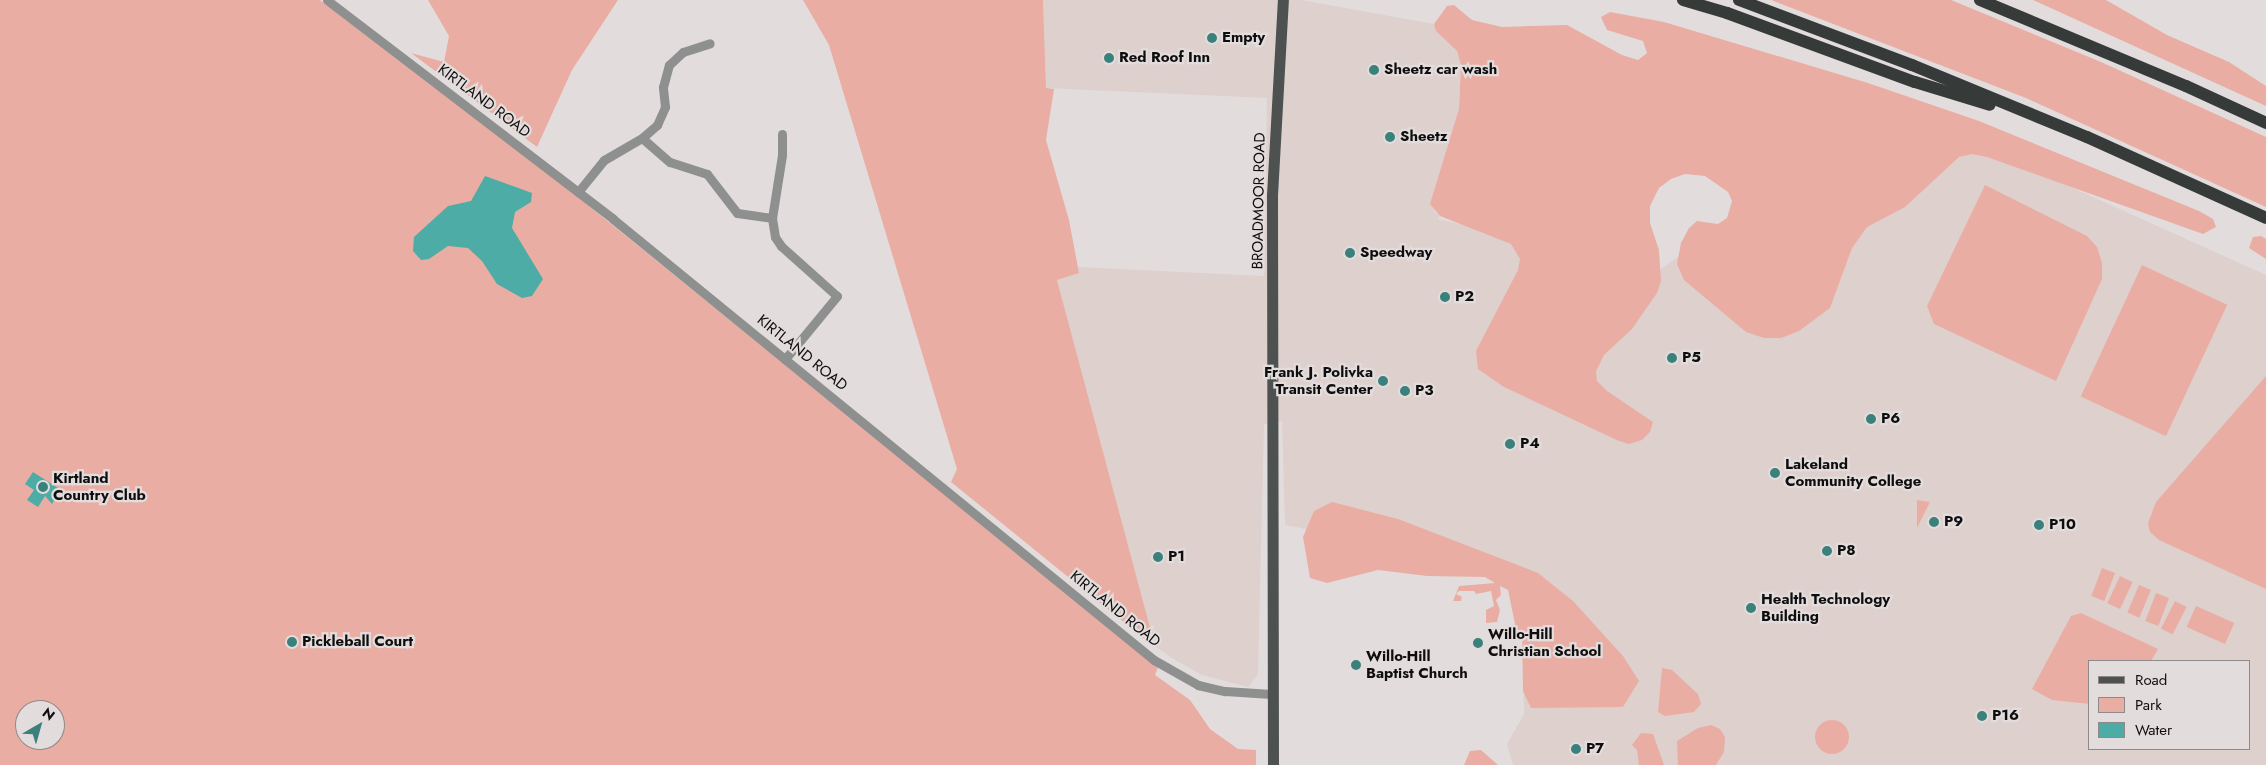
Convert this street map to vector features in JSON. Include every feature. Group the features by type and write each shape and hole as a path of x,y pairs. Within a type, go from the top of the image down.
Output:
{"highway":[{"path":"1682,0 1727,13 1915,82 2052,123"},
{"path":"1739,0 1912,65 2052,123 2266,218"},
{"path":"1980,0 2186,86 2266,123"}],"main road":[{"name":"BROADMOOR ROAD","path":"1271,694 1274,404 1272,195 1283,0"},
{"path":"1271,694 1273,765"}],"street":[{"name":"KIRTLAND ROAD","path":"327,0 578,192 1154,660 1198,685 1225,692 1271,694"},
{"path":"578,192 604,160 642,138 657,125 665,107 663,87 668,65 683,52 710,43"},
{"path":"782,134 772,218 773,230 781,246 837,296 785,359"},
{"path":"642,138 670,162 707,174 737,213 772,218"}],"shaded area":[{"name":"Lakeland Community College","path":"1043,0 1301,0 1434,24 1436,31 1457,51 1461,65 1459,109 1434,211 1440,216 1438,219 1660,270 1794,171 1949,132 2266,275 2266,765 1513,765 1507,744 1524,714 1521,569 1285,525 1282,421 1264,424 1258,674 1248,687 1202,675 1175,660 1146,640 1151,631 1057,280 1079,273 1078,267 1264,276 1267,98 1046,88"}],"green space":[{"name":"Kirtland Country Club","path":"0,0 320,0 547,172 1158,667 1155,675 1190,700 1210,729 1238,749 1256,750 1256,765 0,765"},
{"path":"428,0 618,0 572,70 537,147 411,53 444,62 449,36"},
{"path":"803,0 1043,0 1046,88 1054,89 1046,140 1069,220 1079,273 1057,280 1151,631 1146,640 951,482 957,469 829,45"},
{"path":"1771,0 1951,0 2101,62 2266,137 2266,207 2026,98"},
{"path":"2033,0 2106,0 2167,35 2229,62 2266,86 2266,106"},
{"path":"1454,5 1472,20 1502,27 1567,25 1622,55 1638,60 1647,53 1643,41 1607,30 1601,17 1610,12 1664,22 1868,83 1979,121 2199,211 2213,219 2216,227 2203,234 1987,157 1972,154 1959,157 1905,207 1867,227 1852,248 1830,308 1799,331 1781,338 1764,338 1746,332 1684,280 1677,264 1681,243 1689,228 1697,221 1718,224 1727,218 1732,201 1728,192 1705,176 1685,174 1671,179 1659,188 1650,206 1650,223 1659,250 1661,281 1657,293 1632,329 1604,355 1596,371 1597,381 1607,391 1653,422 1650,432 1642,440 1629,444 1504,387 1478,369 1476,351 1518,270 1520,259 1511,244 1440,216 1430,204 1459,109 1461,65 1457,51 1436,31 1434,24 1447,6"},
{"path":"1985,185 2087,236 2097,247 2102,263 2102,279 2056,381 1934,324 1927,306"},
{"path":"2261,236 2266,239 2266,259 2249,248 2253,237"},
{"path":"2142,265 2227,305 2166,436 2081,396"},
{"path":"2266,376 2266,589 2159,540 2150,532 2148,523 2156,502"},
{"path":"1917,500 1930,502 1917,528"},
{"path":"1332,502 1398,519 1538,573 1573,601 1623,656 1639,681 1623,707 1531,708 1523,691 1522,631 1516,629 1508,590 1500,586 1501,595 1496,600 1500,610 1497,622 1486,623 1486,610 1494,606 1491,591 1476,594 1474,591 1459,591 1456,594 1462,597 1461,601 1453,601 1459,586 1495,583 1485,577 1427,576 1378,570 1327,583 1310,578 1303,537 1314,511"},
{"path":"2102,568 2115,573 2104,601 2091,596"},
{"path":"2120,576 2133,582 2120,609 2107,603"},
{"path":"2139,585 2151,590 2139,618 2127,613"},
{"path":"2156,593 2169,598 2158,626 2145,621"},
{"path":"2175,601 2187,607 2173,635 2161,629"},
{"path":"2196,606 2234,623 2225,644 2187,627"},
{"path":"2081,613 2158,649 2152,660 2088,660 2088,704 2052,700 2032,689 2071,616"},
{"path":"1662,668 1672,670 1698,694 1701,704 1694,712 1665,716 1658,712"},
{"path":"1832,720 1839,721 1844,725 1848,730 1848,744 1844,749 1839,753 1832,754 1825,753 1820,749 1816,744 1815,737 1816,730 1820,725 1825,721"},
{"path":"1711,725 1720,729 1725,737 1724,752 1716,765 1678,765 1677,741 1698,728"},
{"path":"1641,733 1653,734 1664,765 1639,765 1637,750 1632,745"},
{"path":"1481,750 1498,765 1464,765 1470,751"}],"water":[{"path":"485,176 532,193 531,202 515,212 512,228 543,279 532,296 522,298 497,284 482,261 468,248 448,246 429,259 421,260 413,251 414,237 448,206 471,201"},
{"name":"Kirtland Country Club","path":"33,472 61,490 52,504 45,496 38,507 27,500 34,490 25,484"}],"place":[{"name":"Empty","path":"1212,38"},
{"name":"Red Roof Inn","path":"1109,58"},
{"name":"Sheetz car wash","path":"1374,70"},
{"name":"Sheetz","path":"1390,137"},
{"name":"Speedway","path":"1350,253"},
{"name":"P2","path":"1445,297"},
{"name":"P5","path":"1672,358"},
{"name":"Frank J. Polivka Transit Center","path":"1383,381"},
{"name":"P3","path":"1405,391"},
{"name":"P6","path":"1871,419"},
{"name":"P4","path":"1510,444"},
{"name":"Lakeland Community College","path":"1775,473"},
{"name":"Kirtland Country Club","path":"43,487"},
{"name":"P9","path":"1934,522"},
{"name":"P10","path":"2039,525"},
{"name":"P8","path":"1827,551"},
{"name":"P1","path":"1158,557"},
{"name":"Health Technology Building","path":"1751,608"},
{"name":"Pickleball Court","path":"292,642"},
{"name":"Willo-Hill Christian School","path":"1478,643"},
{"name":"Willo-Hill Baptist Church","path":"1356,665"},
{"name":"P16","path":"1982,716"},
{"name":"P7","path":"1576,749"}]}
